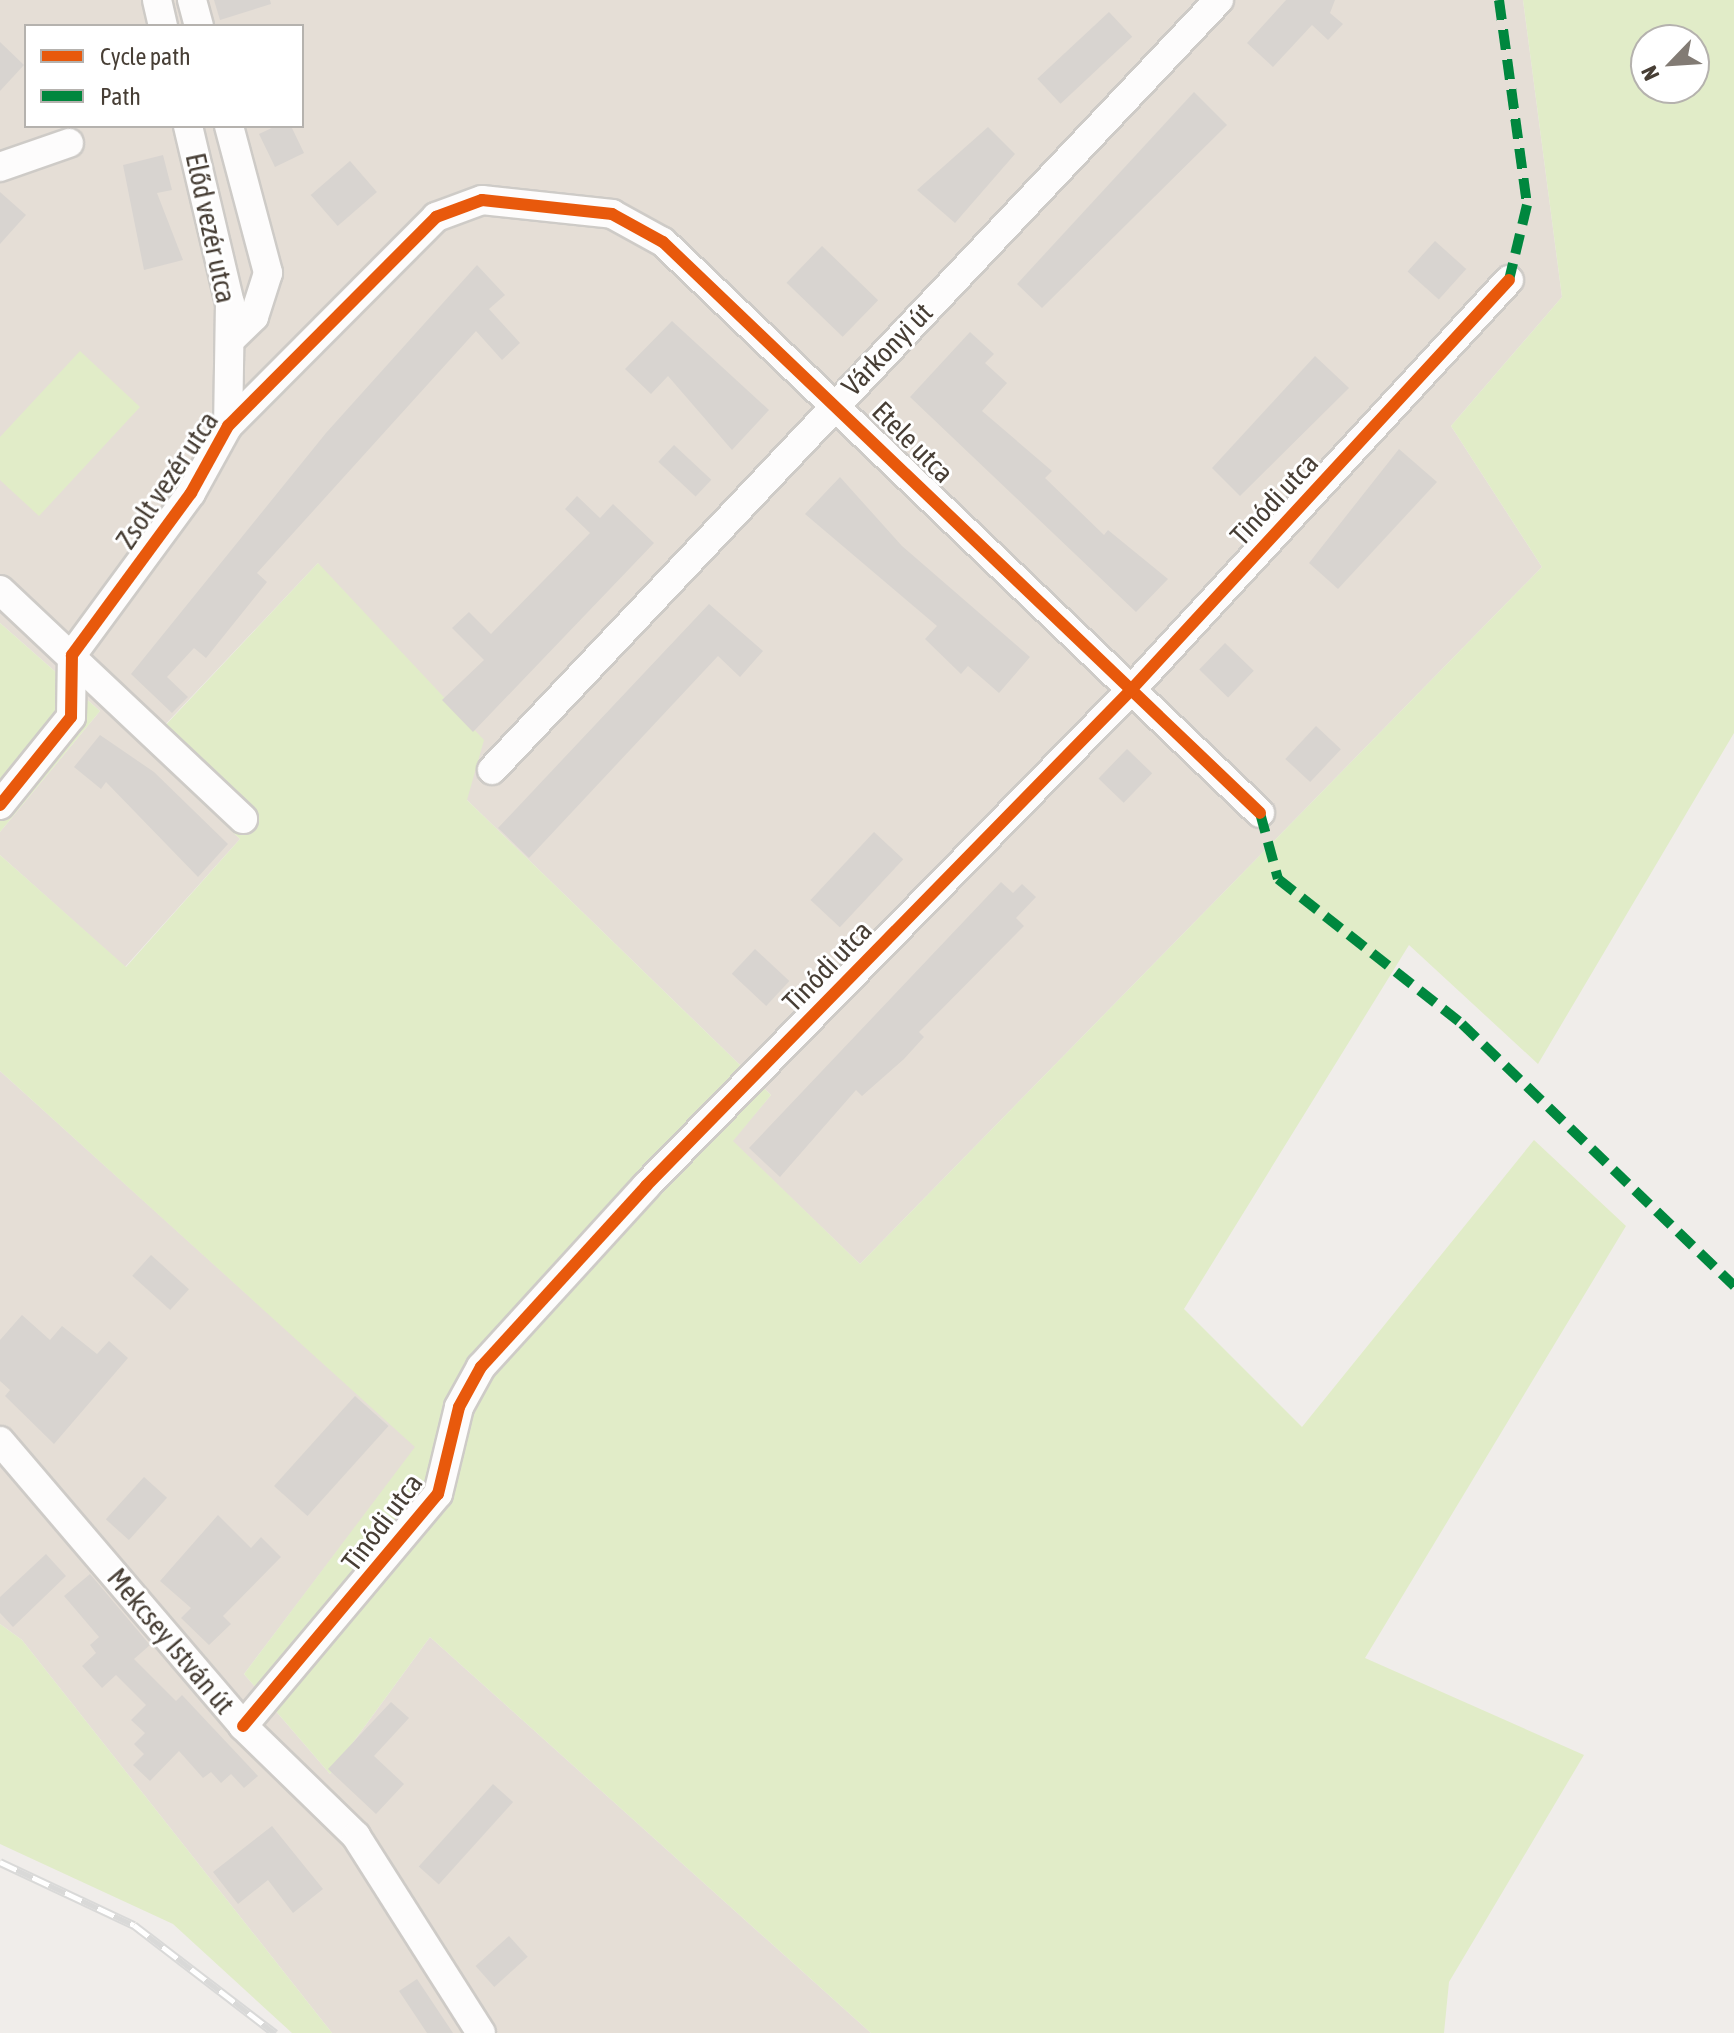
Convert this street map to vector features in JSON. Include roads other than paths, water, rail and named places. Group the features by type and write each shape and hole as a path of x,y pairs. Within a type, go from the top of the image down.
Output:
{"street":[{"path":"157,0 163,24"},
{"path":"192,0 198,24"},
{"name":"Várkonyi út","path":"492,770 837,401 1219,0"},
{"name":"Előd vezér utca","path":"188,128 230,303 228,426"},
{"path":"230,128 268,273 254,317 230,340"},
{"path":"0,167 69,143"},
{"name":"Etele utca","path":"482,200 612,214 663,242 837,401 1130,691 1260,813"},
{"name":"Zsolt vezér utca","path":"72,655 191,493 228,426 436,217 482,200"},
{"name":"Tinódi utca","path":"243,1726 438,1494 459,1407 481,1367 646,1186 1130,691 1509,280"},
{"path":"0,590 243,819"},
{"path":"0,805 71,717 72,655"},
{"name":"Mekcsey István út","path":"0,1441 243,1726 390,1880 481,2033"}],"railway":[{"path":"0,1862 134,1925 275,2033"}]}
